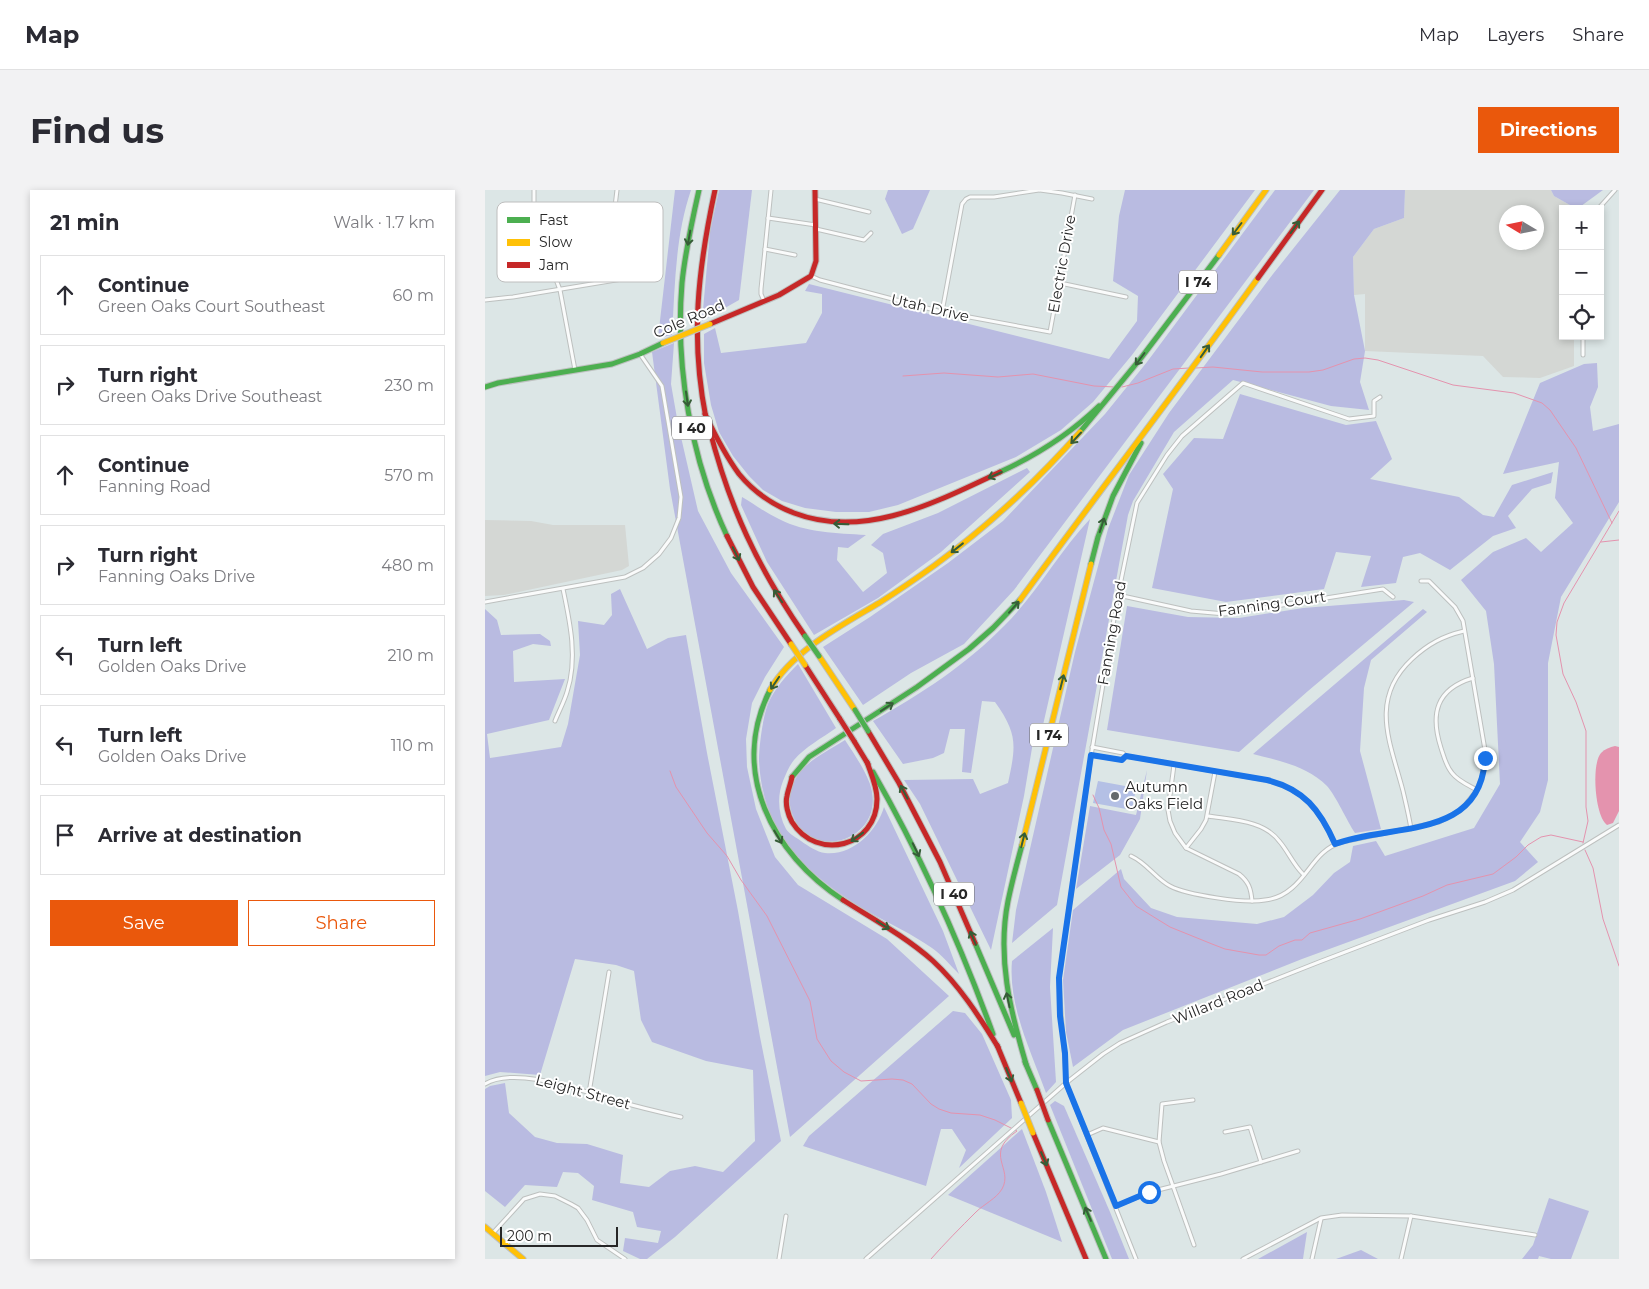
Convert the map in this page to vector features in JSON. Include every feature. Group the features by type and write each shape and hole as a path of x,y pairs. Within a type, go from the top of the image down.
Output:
{"main road":[{"name":"I 40","path":"699,190 689,238 683,282 684,372 692,428 700,464 715,508 742,567 867,762 892,805 928,876 1086,1259"},
{"name":"I 40","path":"715,190 706,229 697,310 697,346 705,414 718,464 743,532 772,586 868,731 911,805 940,862 1037,1090 1106,1259"},
{"path":"811,276 816,261 815,190"},
{"name":"I 74","path":"998,1047 964,994 936,964 898,935 823,887 804,871 787,850 773,828 759,789 754,752 756,729 767,696 779,677 795,659 931,568 997,515 1087,426 1129,374 1266,190"},
{"name":"I 74","path":"1026,1064 1011,1013 1004,979 1003,943 1008,900 1098,538 1121,478 1156,419 1321,190"},
{"name":"Cole Road","path":"485,387 612,364 779,296 811,276"},
{"path":"705,414 734,469 751,487 765,498 784,510 807,518 840,524 863,523 901,514 1021,463 1086,419 1129,374"},
{"path":"867,762 877,798 874,816 867,830 849,843 834,846 815,842 803,836 791,821 786,804 787,790 797,770 809,757 917,688 979,642 997,625 1033,583 1156,419"},
{"path":"485,1227 523,1259"}],"street":[{"path":"764,301 761,289 771,190"},
{"path":"942,312 963,204 966,199 970,197 994,197 1040,190 1092,199"},
{"path":"1601,205 1615,190"},
{"name":"Electric Drive","path":"1050,332 1075,195"},
{"path":"814,199 869,212"},
{"path":"768,218 815,226 864,240 871,233"},
{"path":"765,249 795,255"},
{"name":"Utah Drive","path":"811,276 942,312 1050,332"},
{"path":"557,282 575,370"},
{"path":"485,300 607,282"},
{"path":"1060,284 1126,297"},
{"path":"1583,340 1583,355"},
{"path":"485,602 625,577 643,568 659,554 671,538 679,518 681,497 662,386 640,354"},
{"name":"Fanning Road","path":"1066,1083 1065,1053 1060,1016 1059,978 1092,747 1118,595 1137,503 1167,455 1182,436 1243,382 1349,419 1374,416 1374,402 1380,397"},
{"path":"1131,856 1146,865 1161,880 1177,890 1197,895 1252,901 1273,898 1284,894 1295,885 1322,852 1335,844 1439,822 1467,805 1477,790 1483,774 1485,758 1461,616 1455,607 1429,581 1421,581"},
{"path":"555,721 567,691 571,670 572,648 563,589"},
{"name":"Fanning Court","path":"1118,595 1191,611 1225,614 1383,589 1393,597"},
{"path":"1411,829 1389,743 1386,720 1388,700 1399,674 1405,665 1419,652 1435,640 1464,631"},
{"path":"1473,678 1458,683 1445,694 1439,705 1435,722 1437,736 1448,768 1456,778 1477,790"},
{"path":"1092,747 1123,753 1126,756 1267,780 1279,784 1297,792 1307,800 1321,815 1335,844"},
{"path":"1091,755 1122,760 1126,756"},
{"path":"1173,765 1168,816 1175,833 1186,848 1244,878 1251,889 1252,901"},
{"path":"1186,848 1201,830 1207,816 1215,772"},
{"path":"1207,816 1259,825 1280,842 1294,866 1303,874"},
{"name":"Willard Road","path":"866,1259 1066,1083 1103,1054 1141,1033 1319,962 1429,920 1485,902 1513,890 1619,825"},
{"path":"589,1093 609,972"},
{"name":"Leight Street","path":"485,1084 505,1078 526,1078 562,1085 681,1117"},
{"path":"1066,1083 1136,1259"},
{"path":"1193,1100 1162,1104 1159,1142 1194,1245"},
{"path":"1225,1132 1249,1127 1261,1162"},
{"path":"1087,1135 1103,1128 1159,1142"},
{"path":"1116,1206 1150,1192 1298,1151"},
{"path":"493,1233 524,1199 539,1194 555,1196 578,1208 587,1220 597,1240 625,1259"},
{"path":"1243,1259 1321,1218 1342,1215 1411,1216 1535,1235"},
{"path":"779,1259 786,1216"},
{"path":"1401,1259 1411,1216"},
{"path":"1312,1259 1321,1218"}],"shaded area":[{"path":"675,190 691,190 679,244 672,335 658,338"},
{"path":"719,190 752,190 739,300 702,321 710,232"},
{"path":"888,190 930,190 913,229 902,234 885,199"},
{"path":"1125,190 1255,190 1132,355 1093,402 1061,430 1016,457 898,505 869,512 836,512 805,508 782,501 763,490 733,456 719,432 711,405 704,363 704,334 715,328 721,353 806,343 822,313 822,294 805,291 809,284 1109,359 1137,321 1138,296 1113,281 1119,216"},
{"path":"1275,190 1314,190 1014,590 964,644 911,673 863,705 823,647 948,563 1003,521 1105,414 1147,362"},
{"path":"1340,190 1405,190 1404,218 1374,229 1353,257 1354,295 1365,351 1360,382 1369,410 1331,406 1233,380 1174,432 1133,501 1128,515 1057,905 1012,943 1016,910 1075,652 1108,529 1129,475 1169,413 1273,274"},
{"path":"1405,190 1551,190 1554,196 1570,205 1559,205 1559,340 1574,340 1574,366 1540,378 1503,377 1483,356 1365,351 1365,294 1354,295 1353,257 1374,229 1404,218"},
{"path":"1551,190 1603,190 1582,205 1570,205 1554,196"},
{"path":"674,343 671,384 698,511 731,573 784,647 765,677 752,703 746,739 747,767 756,809 775,857 798,885 887,939 949,996 790,1137 670,489 652,352"},
{"path":"1597,363 1598,387 1590,407 1593,431 1619,424 1619,502 1561,597 1548,663 1548,780 1540,812 1520,842 1538,862 1515,881 1302,959 1123,1030 1073,1067 1066,1032 1063,980 1073,910 1121,869 1124,879 1151,908 1177,917 1257,924 1284,917 1313,895 1334,873 1350,862 1353,846 1376,841 1385,856 1474,828 1500,784 1494,664 1486,611 1461,580 1493,552 1526,538 1541,552 1573,523 1555,498 1559,462 1503,474 1540,383 1584,364"},
{"path":"1240,394 1346,425 1376,421 1392,459 1370,479 1459,497 1483,515 1494,517 1512,485 1553,472 1551,483 1532,489 1508,516 1516,528 1493,536 1450,570 1420,553 1403,557 1396,583 1361,587 1371,556 1336,552 1324,589 1226,602 1152,588 1173,489 1163,474 1194,438 1223,439"},
{"path":"1027,468 1030,472 941,552 878,598 814,635 767,562 741,505 742,497 789,524 822,532 866,535 848,548 838,547 837,560 863,592 887,573 883,553 871,545 883,534 938,513"},
{"path":"1090,519 1043,725 1033,742 1024,796 991,950 920,804 904,780 973,779 980,794 1008,783 1013,759 1013,741 1008,723 995,702 982,701 971,773 962,772 965,729 950,729 944,753 933,758 903,764 873,721 942,678 990,640 1017,613"},
{"path":"485,520 531,521 553,525 625,525 629,566 622,570 504,595 485,596"},
{"path":"620,589 647,649 668,638 686,635 781,1141 675,1237 647,1259 640,1259 623,1251 625,1238 658,1243 661,1231 637,1227 633,1212 592,1200 594,1186 578,1173 563,1172 557,1187 525,1185 505,1207 485,1191 485,1089 505,1083 509,1113 535,1137 557,1143 587,1144 623,1155 620,1183 649,1187 670,1171 695,1166 723,1172 755,1141 753,1070 706,1061 652,1042 641,1020 634,971 616,965 575,959 540,1075 500,1072 485,1076 485,609 497,620 501,635 540,634 550,641 551,646 533,644 513,651 514,682 565,679 549,720 487,734 490,758 561,747 568,724 580,655 578,621 604,625 612,615 611,594"},
{"path":"1404,600 1414,602 1239,752 1107,730 1127,606 1188,617 1239,618 1303,608"},
{"path":"1423,609 1427,612 1371,660 1364,688 1360,751 1381,829 1355,833 1330,790 1319,779 1293,765 1253,754"},
{"path":"798,664 836,728 803,751 788,770 781,787 779,799 781,817 786,829 793,836 816,850 825,853 835,853 854,846 870,833 881,816 884,807 943,931 959,974 932,948 869,912 827,884 792,851 779,832 769,810 762,787 759,760 761,739 764,716 768,704 781,682"},
{"path":"845,740 870,784 873,804 868,820 858,832 844,839 828,842 813,838 800,828 791,810 791,789 805,766"},
{"path":"1615,746 1619,747 1619,811 1613,823 1607,825 1603,820 1597,802 1596,768 1601,753"},
{"path":"1147,770 1140,819 1120,855 1076,889 1090,806 1136,815"},
{"name":"Autumn Oaks Field","path":"1098,781 1136,788 1132,810 1093,803"},
{"path":"1053,928 1050,987 1056,1082 1046,1093 1017,1011 1012,978 1012,961"},
{"path":"953,1011 965,1013 982,1034 1011,1100 1012,1118 959,1168 966,1150 952,1129 941,1129 926,1186 803,1146 809,1136"},
{"path":"1055,1101 1064,1106 1129,1259 1112,1259 1050,1105"},
{"path":"1022,1129 1046,1192 1062,1242 948,1195"},
{"path":"1549,1198 1589,1211 1571,1259 1551,1259 1539,1256 1538,1259 1522,1259 1533,1245"},
{"path":"1307,1232 1303,1259 1258,1259"},
{"path":"1361,1250 1378,1259 1336,1259"}],"waterway":[{"path":"1196,368 1213,367 1262,372 1309,372 1323,370 1354,359 1365,358 1378,360 1453,385 1514,393 1542,403 1550,410 1576,448 1612,523"},
{"path":"1122,387 1138,383 1173,369 1189,368"},
{"path":"903,376 944,373 998,377 1033,374 1094,386 1115,387"},
{"path":"1583,843 1588,821 1586,807 1586,731 1576,702 1563,674 1556,635 1557,622 1564,603 1619,511"},
{"path":"1601,542 1619,540"},
{"path":"670,771 676,787 707,833 727,856 741,880 767,916 810,1001 817,1039 831,1061 844,1072 861,1081 903,1080 912,1084 931,1104 939,1109 951,1113 980,1115 1017,1131 1007,1139 1000,1154 1005,1174 1002,1189 997,1196 976,1212 931,1259"},
{"path":"1093,795 1099,808 1104,830 1111,844 1121,887 1136,906 1170,927 1212,944 1225,949 1259,955 1266,955 1279,946 1295,940 1302,940 1310,933 1360,919 1423,896 1447,885 1493,874 1516,857 1528,845 1541,837 1551,835 1583,842"},
{"path":"1585,850 1593,868 1603,919 1619,966"}],"traffic: fast":[{"path":"699,190 683,271 680,315 681,347 688,412 695,444 714,506 727,536"},
{"path":"1080,432 1141,358 1219,255"},
{"path":"485,387 498,383 612,364 663,343"},
{"path":"1000,472 1053,443 1077,426 1099,406"},
{"path":"1091,564 1098,537 1113,496 1141,443"},
{"path":"792,777 809,757 917,687 969,649 1020,600"},
{"path":"805,636 819,656"},
{"path":"770,690 758,720 754,751 756,780 764,808 778,835 796,859 818,881 843,900"},
{"path":"855,710 868,731"},
{"path":"873,772 939,900 993,1034"},
{"path":"1022,845 1008,901 1004,942 1010,1003 1026,1064"},
{"path":"975,943 1014,1035"},
{"path":"1025,1062 1037,1090"},
{"path":"1048,1120 1106,1259"}],"traffic: slow":[{"path":"1219,255 1266,190"},
{"path":"1020,600 1258,278"},
{"path":"663,343 710,324"},
{"path":"770,690 779,676 804,651 914,580 974,535 1029,485 1080,432"},
{"path":"1022,845 1091,564"},
{"path":"791,644 805,665"},
{"path":"819,656 855,710"},
{"path":"1021,1103 1033,1133"},
{"path":"485,1227 523,1259"}],"traffic: jam":[{"path":"706,418 698,360 698,304 704,248 715,190"},
{"path":"710,324 779,295 811,276 816,261 815,190"},
{"path":"1258,278 1322,190"},
{"path":"705,414 729,460 751,486 764,497 786,510 821,520 847,522 874,520 900,514 951,495 1000,472"},
{"path":"709,427 726,484 747,536 773,586 805,636"},
{"path":"727,536 753,587 791,644"},
{"path":"805,665 840,719"},
{"path":"840,719 854,741"},
{"path":"868,731 899,783 940,862 975,943"},
{"path":"854,741 868,764"},
{"path":"792,777 786,802 792,822 803,834 816,842 830,845 844,844 857,838 867,828 874,815 877,794 867,762"},
{"path":"843,900 901,936 933,961 976,1012 998,1047"},
{"path":"997,1045 1021,1103"},
{"path":"1037,1090 1048,1120"},
{"path":"1033,1133 1086,1259"}],"place":[{"name":"Autumn Oaks Field","path":"1115,796"}],"route":[{"path":"1149,1192 1116,1206 1066,1083 1065,1053 1060,1016 1059,978 1091,755 1122,760 1126,756 1267,780 1279,784 1297,792 1317,810 1335,844 1430,825 1455,814 1467,805 1477,790 1481,782 1485,758"}]}
